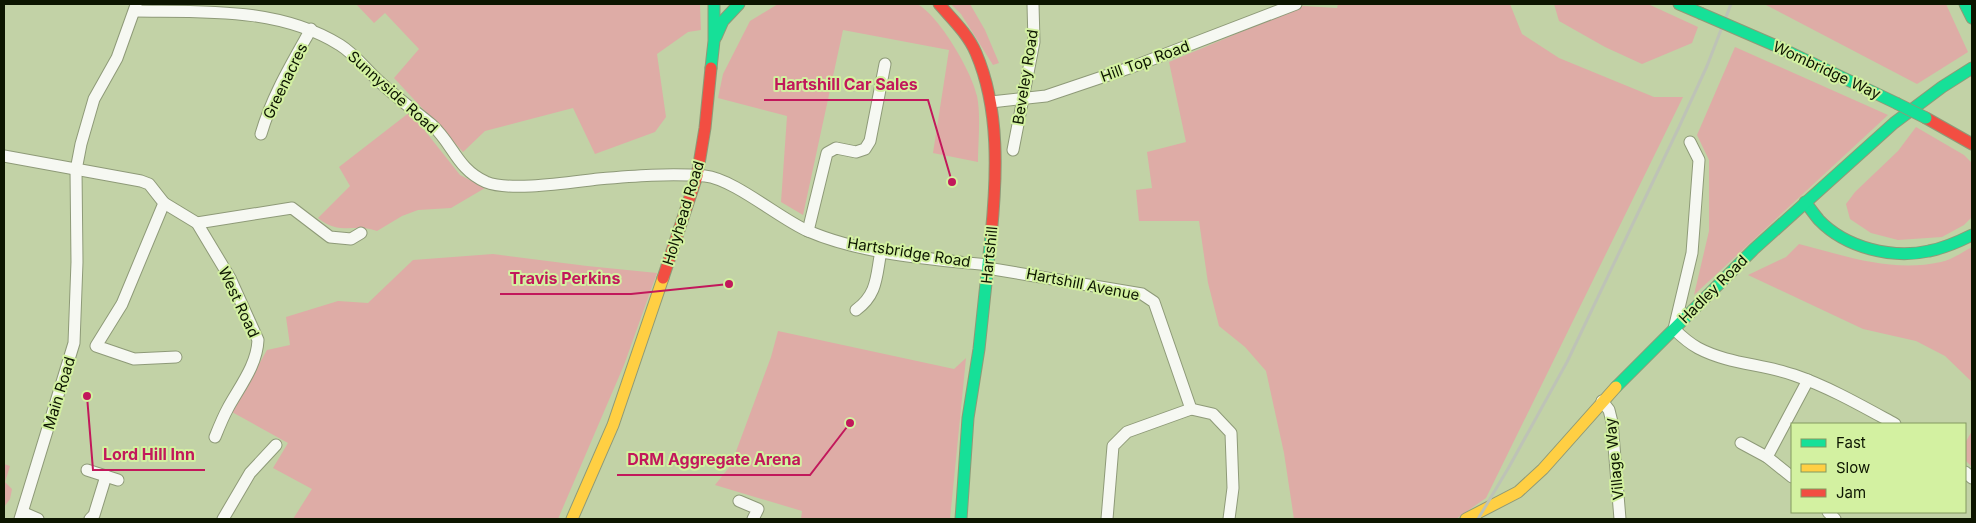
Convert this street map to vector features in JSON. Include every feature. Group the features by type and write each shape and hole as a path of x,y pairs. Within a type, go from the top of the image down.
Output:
{"street":[{"name":"Holyhead Road","path":"572,519 613,425 696,176 705,128 714,41 714,4"},
{"name":"Holyhead Road","path":"714,41 723,22 739,4"},
{"name":"Hartshill","path":"939,4 961,29 976,52 990,102 995,169 988,266 979,349 968,418 961,519"},
{"name":"Beveley Road","path":"1013,150 1034,42 1033,4"},
{"name":"Hill Top Road","path":"990,102 1023,100 1046,96 1132,67 1296,4"},
{"name":"Wombridge Way","path":"1679,4 1774,45 1896,103 1972,144"},
{"path":"1965,4 1972,18"},
{"name":"Sunnyside Road","path":"136,8 212,12 276,19 311,30 341,45 354,55 381,83 435,128 463,167 486,182 508,186 648,175 696,176"},
{"name":"Main Road","path":"22,516 74,343 77,262 76,170 81,144 94,99 118,58 136,8"},
{"name":"Greenacres","path":"261,134 281,82 311,30"},
{"path":"808,231 827,153 836,148 856,152 865,149 870,141 885,64"},
{"name":"Hadley Road","path":"1466,519 1518,492 1543,470 1602,401 1754,249 1894,123 1942,86 1972,68"},
{"path":"1690,142 1699,160 1692,253 1674,329 1691,344 1709,354 1726,360 1792,374 1808,380 1893,423"},
{"name":"West Road","path":"4,156 141,181 149,184 164,203 197,223 230,278 258,340 258,349 253,364 214,437"},
{"name":"Hartsbridge Road","path":"696,176 710,177 732,186 808,231 849,244 880,251 988,266"},
{"path":"1805,202 1821,222 1838,235 1855,244 1875,251 1903,255 1941,250 1972,235"},
{"path":"96,346 122,304 164,203"},
{"path":"197,223 292,208 330,237 351,240 361,233"},
{"path":"856,310 869,299 872,292 880,251"},
{"name":"Hartshill Avenue","path":"988,266 1142,294 1154,302 1191,409"},
{"path":"74,343 96,346 134,359 176,357"},
{"path":"1768,457 1808,380"},
{"name":"Village Way","path":"1602,401 1609,410 1612,422 1620,519"},
{"path":"1108,519 1113,446 1127,432 1191,409 1213,414 1231,434 1232,488 1229,519"},
{"path":"1741,443 1768,457 1791,476"},
{"path":"223,519 250,473 276,445"},
{"path":"87,470 118,480"},
{"path":"90,519 94,515 106,476"},
{"path":"739,501 758,509 753,519"},
{"path":"22,516 38,519"}],"shaded area":[{"path":"356,4 700,4 701,30 688,32 657,54 666,117 655,132 595,154 573,108 485,131 463,152 394,78 419,49 385,13 374,23"},
{"path":"778,4 917,4 926,10 962,59 974,86 979,111 978,162 933,153 949,50 843,30 803,215 781,202 787,116 718,98 723,74 750,21"},
{"path":"951,4 970,4 985,30 999,63 993,65 961,14"},
{"path":"1338,4 1510,4 1522,34 1559,58 1654,97 1683,97 1486,498 1456,519 1294,519 1284,453 1266,371 1245,347 1219,326 1208,283 1199,221 1139,221 1136,190 1152,188 1147,152 1186,142 1169,62 1303,6 1337,8"},
{"path":"1554,4 1648,4 1698,27 1692,43 1642,64 1605,47 1559,21"},
{"path":"1764,4 1946,4 1968,52 1917,84"},
{"path":"1735,47 1888,115 1694,295 1709,231 1709,160 1697,135"},
{"path":"410,112 460,175 485,188 451,208 418,210 402,216 377,231 362,228 341,228 318,218 350,186 339,167"},
{"path":"1916,127 1964,155 1972,163 1972,217 1964,225 1942,237 1898,240 1871,233 1850,219 1846,204 1855,192 1898,151"},
{"path":"1799,244 1869,262 1905,266 1945,261 1972,247 1972,382 1945,356 1916,341 1863,329 1748,275 1786,257"},
{"path":"493,254 657,273 624,365 558,519 293,519 312,489 273,468 288,443 232,412 267,350 290,345 286,317 338,301 368,303 413,260"},
{"path":"778,331 954,369 966,358 950,519 801,519 802,511 715,485 731,465 771,357"},
{"path":"1972,431 1972,467 1966,461 1966,441"},
{"path":"4,464 10,466 5,482 12,489 10,499 4,507"}],"railway":[{"path":"1478,519 1567,362 1707,66 1731,4"}],"traffic: fast":[{"path":"711,68 714,41 714,4"},
{"path":"716,37 723,21 739,4"},
{"path":"1679,4 1700,13"},
{"path":"1965,4 1972,18"},
{"path":"1700,13 1774,45"},
{"path":"1774,45 1896,103"},
{"path":"1616,387 1754,249 1894,123 1942,87 1972,68"},
{"path":"1896,103 1926,118"},
{"path":"1805,202 1819,220 1842,238 1870,249 1885,252 1915,253 1929,251 1972,235"},
{"path":"961,519 968,418 979,349 991,236"}],"traffic: slow":[{"path":"572,519 613,425 663,278"},
{"path":"1466,519 1518,492 1543,469 1616,387"}],"traffic: jam":[{"path":"939,4 969,39 984,74 993,120 995,143 995,190 991,236"},
{"path":"663,278 697,176 705,128 711,68"},
{"path":"1926,118 1972,144"}],"place":[{"name":"Hartshill Car Sales","path":"952,182"},
{"name":"Travis Perkins","path":"729,284"},
{"name":"Lord Hill Inn","path":"87,396"},
{"name":"DRM Aggregate Arena","path":"850,423"}]}
